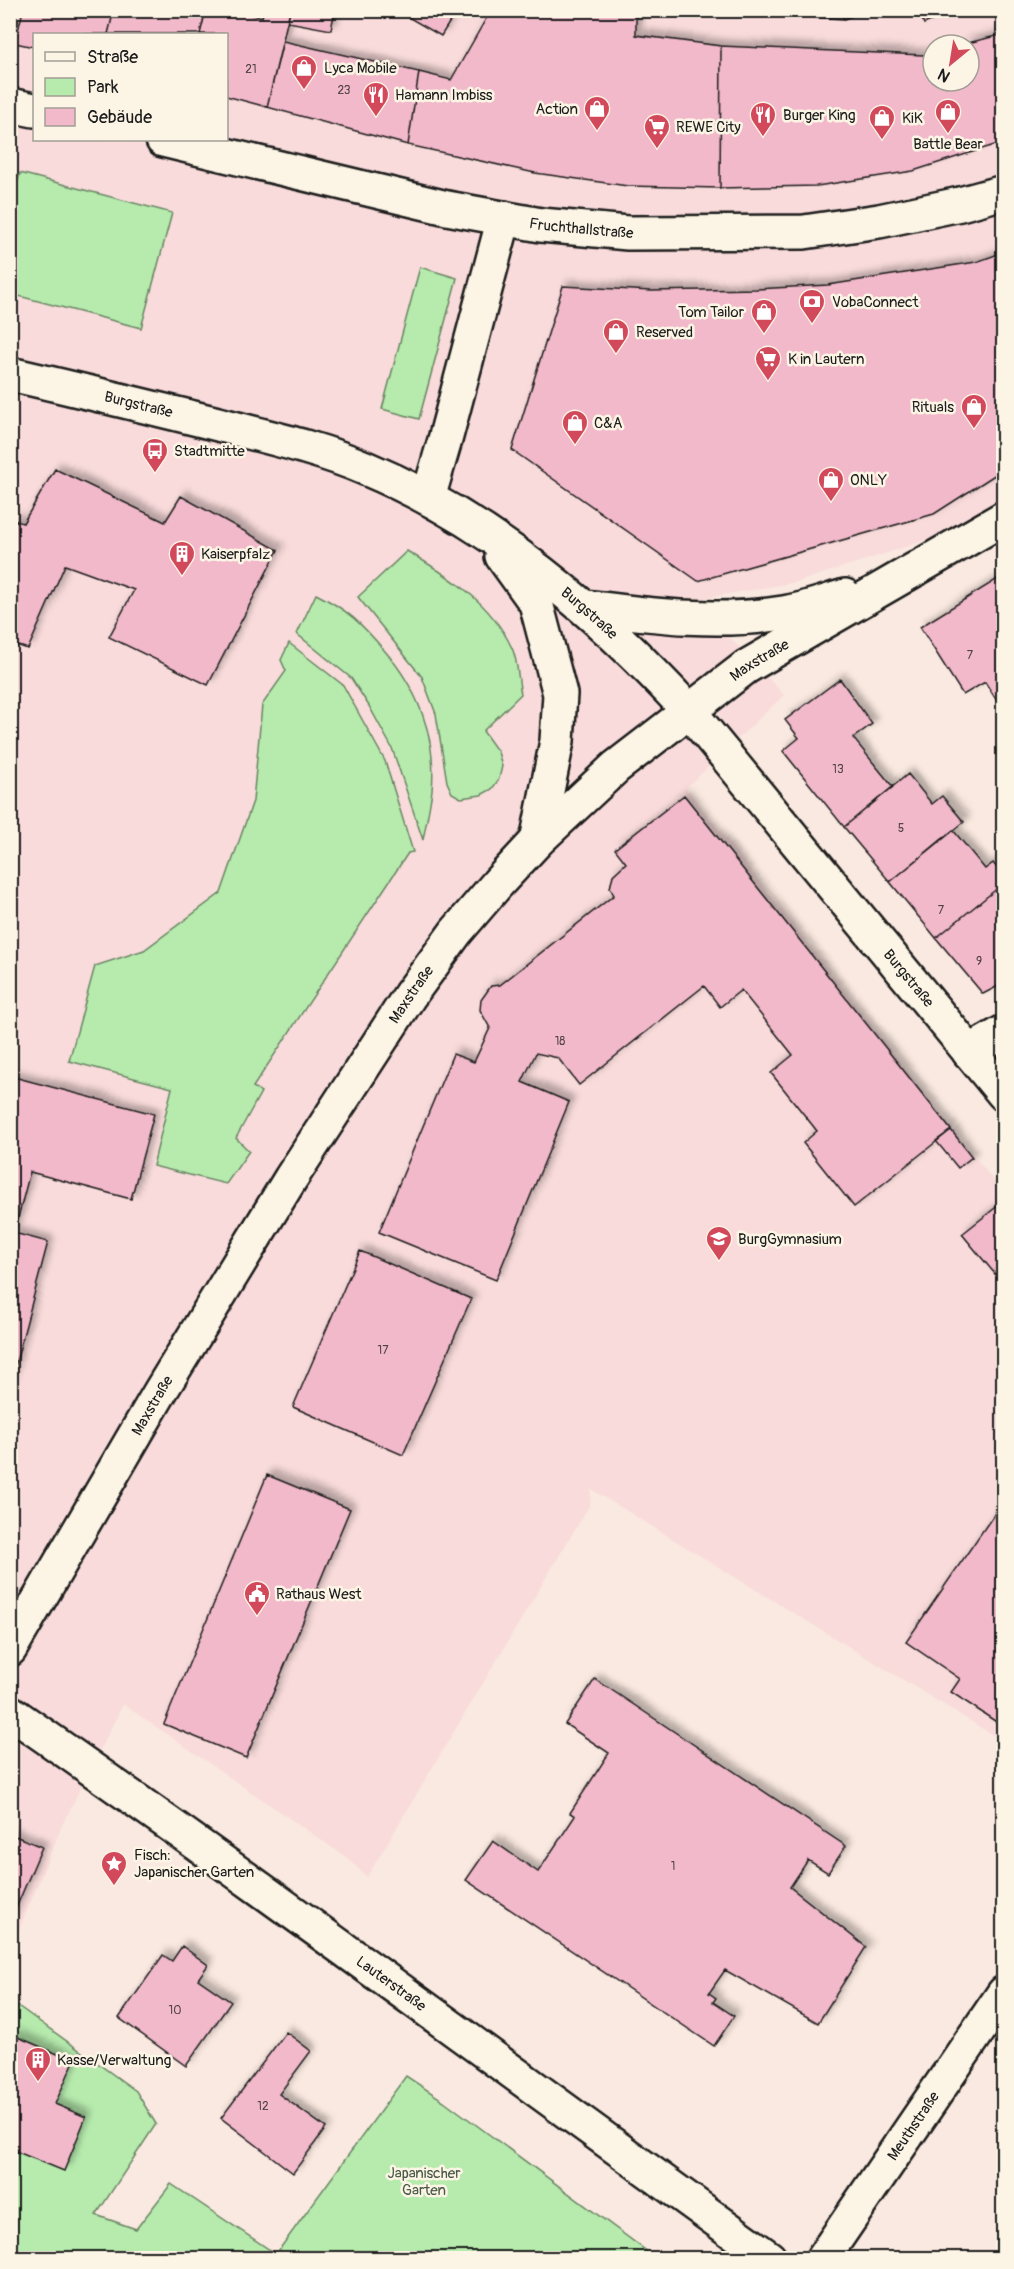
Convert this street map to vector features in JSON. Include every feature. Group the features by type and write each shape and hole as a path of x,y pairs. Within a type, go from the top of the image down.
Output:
{"main road":[{"path":"10,105 33,110"},
{"name":"Fruchthallstraße","path":"167,141 447,208 541,225 628,232 804,232 879,221 1004,192"},
{"path":"428,498 504,218"},
{"name":"Burgstraße","path":"10,374 292,443 365,468 428,498 485,531 586,608 653,671 690,711 1004,1095"},
{"name":"Maxstraße","path":"10,1649 217,1297 381,1037 456,932 537,841 616,767 746,667 1004,519"},
{"path":"485,531 536,603 560,694 557,741 537,841"},
{"path":"586,608 690,618 784,613 888,584"},
{"path":"969,1052 1004,1032"},
{"name":"Lauterstraße","path":"10,1712 280,1902 770,2259"},
{"name":"Meuthstraße","path":"823,2259 1004,1993"}],"shaded area":[{"path":"11,11 1003,11 1003,497 936,537 797,582 694,600 784,695 686,788 1003,1193 1003,1741 591,1489 590,1504 367,1877 346,1857 123,1704 63,1823 11,1949"}],"green space":[{"path":"20,173 172,213 141,328 11,294 11,208"},
{"path":"420,267 457,278 419,419 382,409"},
{"path":"407,551 453,580 480,603 503,631 514,653 521,694 483,731 498,752 502,766 499,779 492,789 481,795 461,798 452,793 447,782 436,714 422,677 358,597"},
{"path":"316,594 346,612 384,650 407,681 423,715 433,770 423,840 392,748 369,706 351,678 297,634"},
{"path":"289,643 343,685 385,761 413,852 408,853 253,1087 261,1092 236,1138 249,1151 226,1184 153,1166 172,1088 69,1061 95,966 144,950 221,893 253,801 262,705 286,671 281,660"},
{"name":"Japanischer Garten","path":"18,2006 136,2091 156,2124 96,2215 136,2229 171,2184 276,2254 406,2076 444,2101 656,2258 11,2258 10,2024"}],"building":[{"path":"23,10 114,10 108,33 33,33 33,47 15,43"},
{"path":"114,10 206,10 200,33 108,33"},
{"path":"206,10 232,10 262,17 264,10 290,10 267,107 228,97 228,33 200,33"},
{"path":"290,10 335,10 331,30 288,22"},
{"path":"412,10 457,10 441,36 408,17"},
{"path":"491,10 636,10 636,35 721,46 720,188 628,186 535,173 408,145 419,72 451,80"},
{"path":"761,10 840,10 844,19 763,14"},
{"path":"840,10 868,10 844,19"},
{"path":"918,10 957,10 924,24"},
{"path":"1004,34 1004,142 913,171 817,186 720,188 721,46 921,55 921,93 981,93 981,40"},
{"path":"283,41 419,72 408,145 267,107"},
{"name":"K in Lautern","path":"1004,252 1004,469 934,514 698,581 512,450 563,286 651,291 828,285 976,262"},
{"name":"Kaiserpfalz","path":"55,469 165,522 181,496 278,550 208,685 109,637 134,590 65,565 28,649 10,643 10,519 23,523"},
{"path":"1004,575 1004,712 985,682 963,695 920,627"},
{"path":"840,679 872,724 853,738 893,787 844,827 783,751 799,738 785,720"},
{"path":"908,774 932,804 942,796 964,822 890,882 844,827"},
{"path":"684,795 951,1130 854,1207 803,1143 817,1131 771,1073 793,1055 741,990 720,1007 704,986 579,1085 558,1058 536,1053 522,1082 569,1102 496,1280 379,1232 453,1054 474,1062 490,1028 480,1010 481,1000 491,986 500,985 614,895 610,888 613,875 626,863 615,849"},
{"path":"953,830 985,869 993,863 1004,876 1004,883 936,938 890,882"},
{"path":"1004,883 1004,983 983,994 936,938"},
{"path":"10,1076 154,1114 131,1199 30,1172 14,1233 48,1242 10,1385"},
{"path":"951,1130 972,1157 958,1168 936,1141"},
{"path":"1004,1201 1004,1285 962,1234"},
{"path":"360,1251 471,1299 403,1455 293,1407"},
{"name":"Rathaus West","path":"267,1475 350,1509 246,1758 164,1724"},
{"path":"1004,1500 1004,1727 951,1692 960,1679 906,1642"},
{"path":"595,1679 846,1846 828,1873 808,1860 790,1887 866,1947 818,2023 725,1970 709,1993 716,1998 713,2002 734,2016 714,2046 466,1880 493,1841 538,1872 575,1816 570,1813 609,1753 565,1724"},
{"path":"10,1834 42,1847 10,1922"},
{"path":"182,1946 208,1965 198,1979 231,2002 186,2066 119,2018 163,1955 172,1961"},
{"path":"286,2032 311,2051 279,2094 326,2128 293,2173 221,2118"},
{"name":"Kasse/Verwaltung","path":"13,2035 74,2061 55,2104 86,2117 64,2171 10,2149 10,2041"}],"place":[{"name":"Lyca Mobile","path":"304,91"},
{"name":"Hamann Imbiss","path":"376,118"},
{"name":"Action","path":"597,132"},
{"name":"Battle Bear","path":"948,135"},
{"name":"Burger King","path":"763,138"},
{"name":"KiK","path":"882,141"},
{"name":"REWE City","path":"657,150"},
{"name":"VobaConnect","path":"812,325"},
{"name":"Tom Tailor","path":"764,335"},
{"name":"Reserved","path":"616,355"},
{"name":"K in Lautern","path":"768,382"},
{"name":"Rituals","path":"974,430"},
{"name":"C&A","path":"575,446"},
{"name":"Stadtmitte","path":"155,474"},
{"name":"ONLY","path":"831,503"},
{"name":"Kaiserpfalz","path":"182,577"},
{"name":"BurgGymnasium","path":"719,1262"},
{"name":"Rathaus West","path":"257,1617"},
{"name":"Fisch: Japanischer Garten","path":"114,1887"},
{"name":"Kasse/Verwaltung","path":"38,2083"}]}
